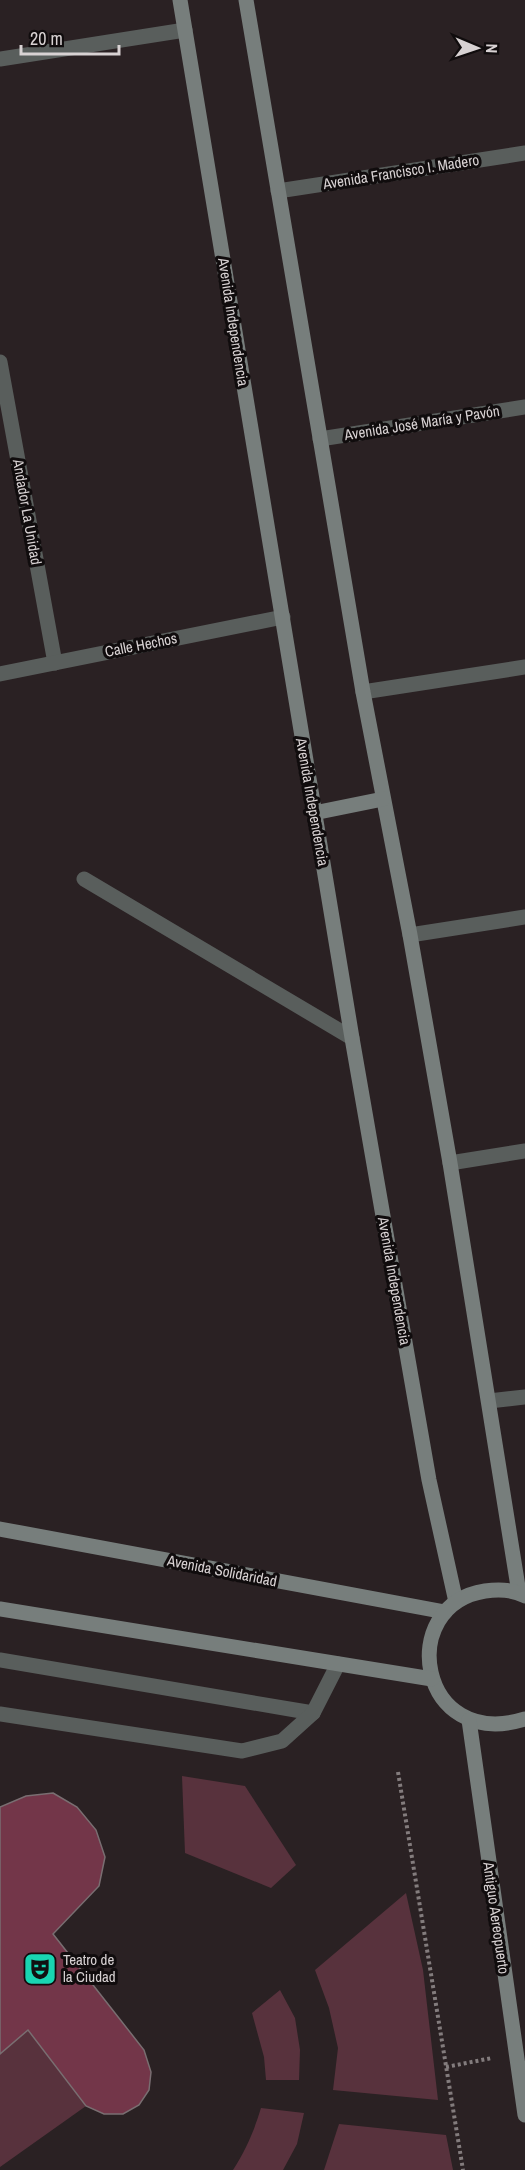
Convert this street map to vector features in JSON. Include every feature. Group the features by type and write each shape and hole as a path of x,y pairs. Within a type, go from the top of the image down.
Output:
{"main road":[{"name":"Avenida Independencia","path":"180,0 314,813 450,1607"},
{"path":"246,0 363,692 410,934 522,1594 498,1589 476,1592 450,1607 433,1633 428,1656 432,1679 440,1696 453,1710 469,1720 488,1725 507,1725 525,1719"},
{"path":"314,813 383,799"},
{"name":"Avenida Solidaridad","path":"0,1529 450,1607"},
{"path":"0,1609 432,1679"},
{"name":"Antiguo Aereopuerto","path":"469,1720 525,2115"}],"street":[{"path":"0,59 185,30"},
{"name":"Avenida Francisco I. Madero","path":"278,191 525,153"},
{"name":"Andador La Unidad","path":"0,362 55,663"},
{"name":"Avenida José María y Pavón","path":"320,439 525,407"},
{"name":"Calle Hechos","path":"0,674 283,617"},
{"path":"363,692 525,667"},
{"path":"84,879 352,1038"},
{"path":"410,934 525,916"},
{"path":"450,1163 525,1151"},
{"path":"489,1401 525,1397"},
{"path":"0,1660 313,1713"},
{"path":"0,1714 242,1751 282,1741 313,1713 338,1664"}],"path":[{"path":"398,1772 463,2170"},
{"path":"446,2067 516,2053"}],"shaded area":[{"path":"182,1776 245,1786 296,1865 271,1888 185,1853"},
{"path":"406,1893 423,1970 438,2100 333,2090 338,2048 329,2008 315,1970"},
{"path":"280,1990 295,2018 300,2050 299,2080 266,2080 264,2057 252,2013"},
{"path":"28,2030 86,2106 0,2167 0,2054"},
{"path":"261,2108 304,2113 297,2144 283,2170 233,2170 249,2140"},
{"path":"339,2124 446,2135 453,2170 324,2170"}],"building":[{"name":"Teatro de la Ciudad","path":"53,1793 77,1807 96,1830 105,1857 99,1886 53,1934 144,2050 151,2072 149,2090 139,2105 123,2114 104,2114 86,2106 28,2030 0,2054 0,1807 26,1796"}],"place":[{"name":"Teatro de la Ciudad","path":"40,1969"}]}
